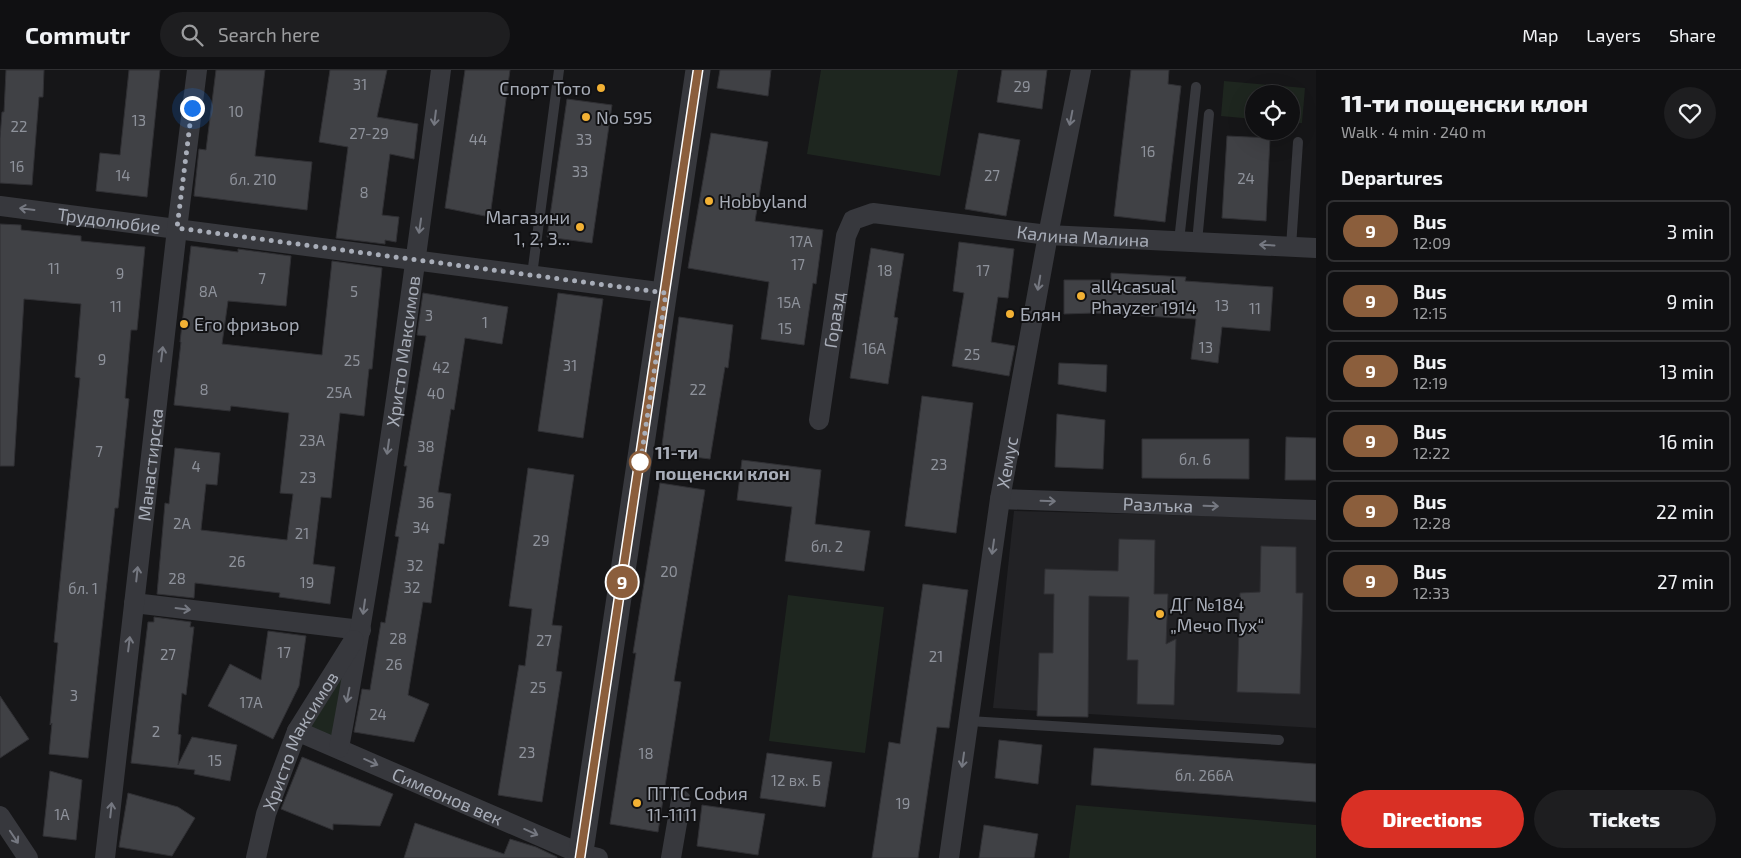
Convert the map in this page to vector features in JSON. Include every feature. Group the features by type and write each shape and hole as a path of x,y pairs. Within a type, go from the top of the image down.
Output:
{"street":[{"name":"Манастирска","path":"105,858 177,228 197,70"},
{"name":"Христо Максимов","path":"338,748 361,630 416,260 441,70"},
{"path":"586,857 698,70"},
{"name":"Хемус","path":"949,858 1000,499 1080,70"},
{"name":"Трудолюбие","path":"0,206 666,293"},
{"name":"Калина Малина","path":"853,220 873,213 1048,235 1316,248"},
{"name":"Горазд","path":"819,420 846,236 853,220"},
{"name":"Разлъка","path":"1000,499 1316,510"},
{"path":"134,603 361,630"},
{"name":"Христо Максимов","path":"256,858 266,814 298,731 361,630"},
{"name":"Симеонов век","path":"298,731 586,857"},
{"path":"671,858 681,800"},
{"path":"0,816 28,858"}],"lane":[{"path":"532,275 559,70"},
{"path":"1188,241 1196,87"},
{"path":"1188,241 1209,114"},
{"path":"1291,246 1298,142"},
{"path":"969,721 1279,740"}],"shaded area":[{"path":"821,70 958,70 940,176 807,154"},
{"path":"1224,81 1270,85 1245,85 1245,118 1221,116"},
{"path":"1300,88 1305,88 1302,123 1300,123"},
{"name":"ДГ №184 „Мечо Пух“","path":"1014,511 1316,519 1316,728 993,708"},
{"path":"788,595 884,607 865,753 769,741"},
{"path":"361,630 339,748 297,731"},
{"path":"1076,805 1316,825 1316,858 1069,858"}],"building":[{"path":"6,70 44,70 43,97 39,97 32,185 0,183 0,138 2,112 4,112"},
{"path":"129,70 160,70 147,197 96,191 100,153 120,155"},
{"path":"216,70 265,70 255,156 312,162 307,210 194,196 199,149 206,150"},
{"path":"330,70 387,70 377,117 418,124 414,159 390,154 382,215 399,217 396,242 385,240 385,244 336,238 348,147 319,142"},
{"path":"465,70 510,70 490,217 445,208"},
{"path":"720,70 771,70 768,96 717,88"},
{"path":"1002,70 1047,70 1042,109 997,102"},
{"path":"1131,70 1169,70 1168,84 1181,86 1165,222 1114,216"},
{"path":"567,99 612,105 592,243 547,237"},
{"path":"711,133 768,142 755,221 823,230 816,284 813,283 804,345 761,339 769,282 688,268"},
{"path":"979,133 1020,140 1006,216 965,209"},
{"path":"1227,136 1245,137 1245,140 1270,140 1266,221 1222,218"},
{"path":"0,224 21,225 21,230 81,236 81,241 145,247 137,330 131,330 125,398 129,399 118,508 115,508 88,758 49,754 58,643 54,642 80,378 75,377 81,304 24,299 14,466 0,466"},
{"path":"959,242 1014,249 1008,298 998,297 991,342 1015,346 1009,376 952,366 964,293 953,291"},
{"path":"191,246 238,252 238,249 291,256 286,306 228,301 222,344 322,355 332,261 382,268 372,369 369,369 364,416 340,413 331,498 321,497 313,564 335,567 330,604 279,597 280,593 195,583 194,598 157,594 165,503 169,504 175,448 220,453 217,485 206,484 201,530 287,540 293,494 280,493 289,413 231,406 230,411 174,405"},
{"path":"871,248 904,254 894,317 898,318 888,384 850,378"},
{"path":"1111,273 1186,277 1185,281 1273,287 1270,331 1222,327 1218,363 1191,359 1196,319 1094,313 1064,314 1064,280 1111,280"},
{"path":"423,293 508,307 502,344 465,338 454,410 451,409 438,492 451,494 444,544 439,543 431,603 423,602 408,695 429,704 414,742 354,732 362,689 370,690 381,622 385,623 399,537 395,536 407,466 404,466 426,336 417,335"},
{"path":"558,293 603,299 583,438 538,431"},
{"path":"679,317 733,325 728,368 725,367 710,459 661,453"},
{"path":"1059,363 1107,365 1106,392 1058,384"},
{"path":"922,396 973,403 956,533 905,526"},
{"path":"1057,414 1105,420 1103,469 1055,467"},
{"path":"1286,437 1316,438 1316,480 1285,480"},
{"path":"1142,439 1249,439 1249,479 1142,478"},
{"path":"742,460 821,470 815,524 870,531 864,571 785,561 792,507 737,500"},
{"path":"528,468 574,475 552,625 562,626 556,671 562,672 542,802 498,795 519,665 525,666 532,609 509,606"},
{"path":"660,483 705,490 674,681 681,682 658,832 610,824 636,653 633,653"},
{"path":"1119,539 1155,540 1154,594 1168,594 1166,644 1176,639 1174,705 1137,704 1138,660 1127,660 1129,597 1089,596 1088,717 1037,716 1039,653 1053,653 1054,594 1044,594 1045,569 1118,571"},
{"path":"1261,546 1296,547 1296,593 1303,593 1300,694 1237,692 1240,593 1260,592"},
{"path":"923,584 968,590 949,728 937,727 918,858 872,858 889,742 900,744"},
{"path":"154,617 191,622 190,627 194,627 186,695 182,693 178,734 181,735 178,765 192,737 237,745 230,781 194,774 195,770 131,763 148,622 154,622"},
{"path":"268,631 306,636 299,686 273,739 208,706 230,664 261,680"},
{"path":"0,696 29,739 0,758"},
{"path":"999,740 1042,745 1038,784 995,778"},
{"path":"1094,748 1316,764 1316,802 1091,785"},
{"path":"767,753 832,762 825,807 760,798"},
{"path":"302,757 393,794 380,826 333,824 333,830 281,809"},
{"path":"50,771 82,780 76,840 43,836"},
{"path":"128,793 178,807 195,818 172,856 119,847"},
{"path":"702,805 765,814 758,855 697,846"},
{"path":"415,823 504,854 510,839 536,847 557,858 404,858"},
{"path":"984,825 1038,834 1034,858 979,858"}],"bus line":[{"name":"9","path":"580,858 698,70"}],"place":[{"name":"Спорт Тото","path":"601,88"},
{"name":"No 595","path":"586,117"},
{"name":"Hobbyland","path":"709,201"},
{"name":"Магазини 1, 2, 3...","path":"580,227"},
{"name":"all4casual Phayzer 1914","path":"1081,296"},
{"name":"Блян","path":"1010,314"},
{"name":"Его фризьор","path":"184,324"},
{"name":"11-ти пощенски клон","path":"640,462"},
{"name":"ДГ №184 „Мечо Пух“","path":"1160,614"},
{"name":"ПТТС София 11-1111","path":"637,803"}],"route":[{"path":"192,108 177,228 666,293 640,465 640,462"}]}
